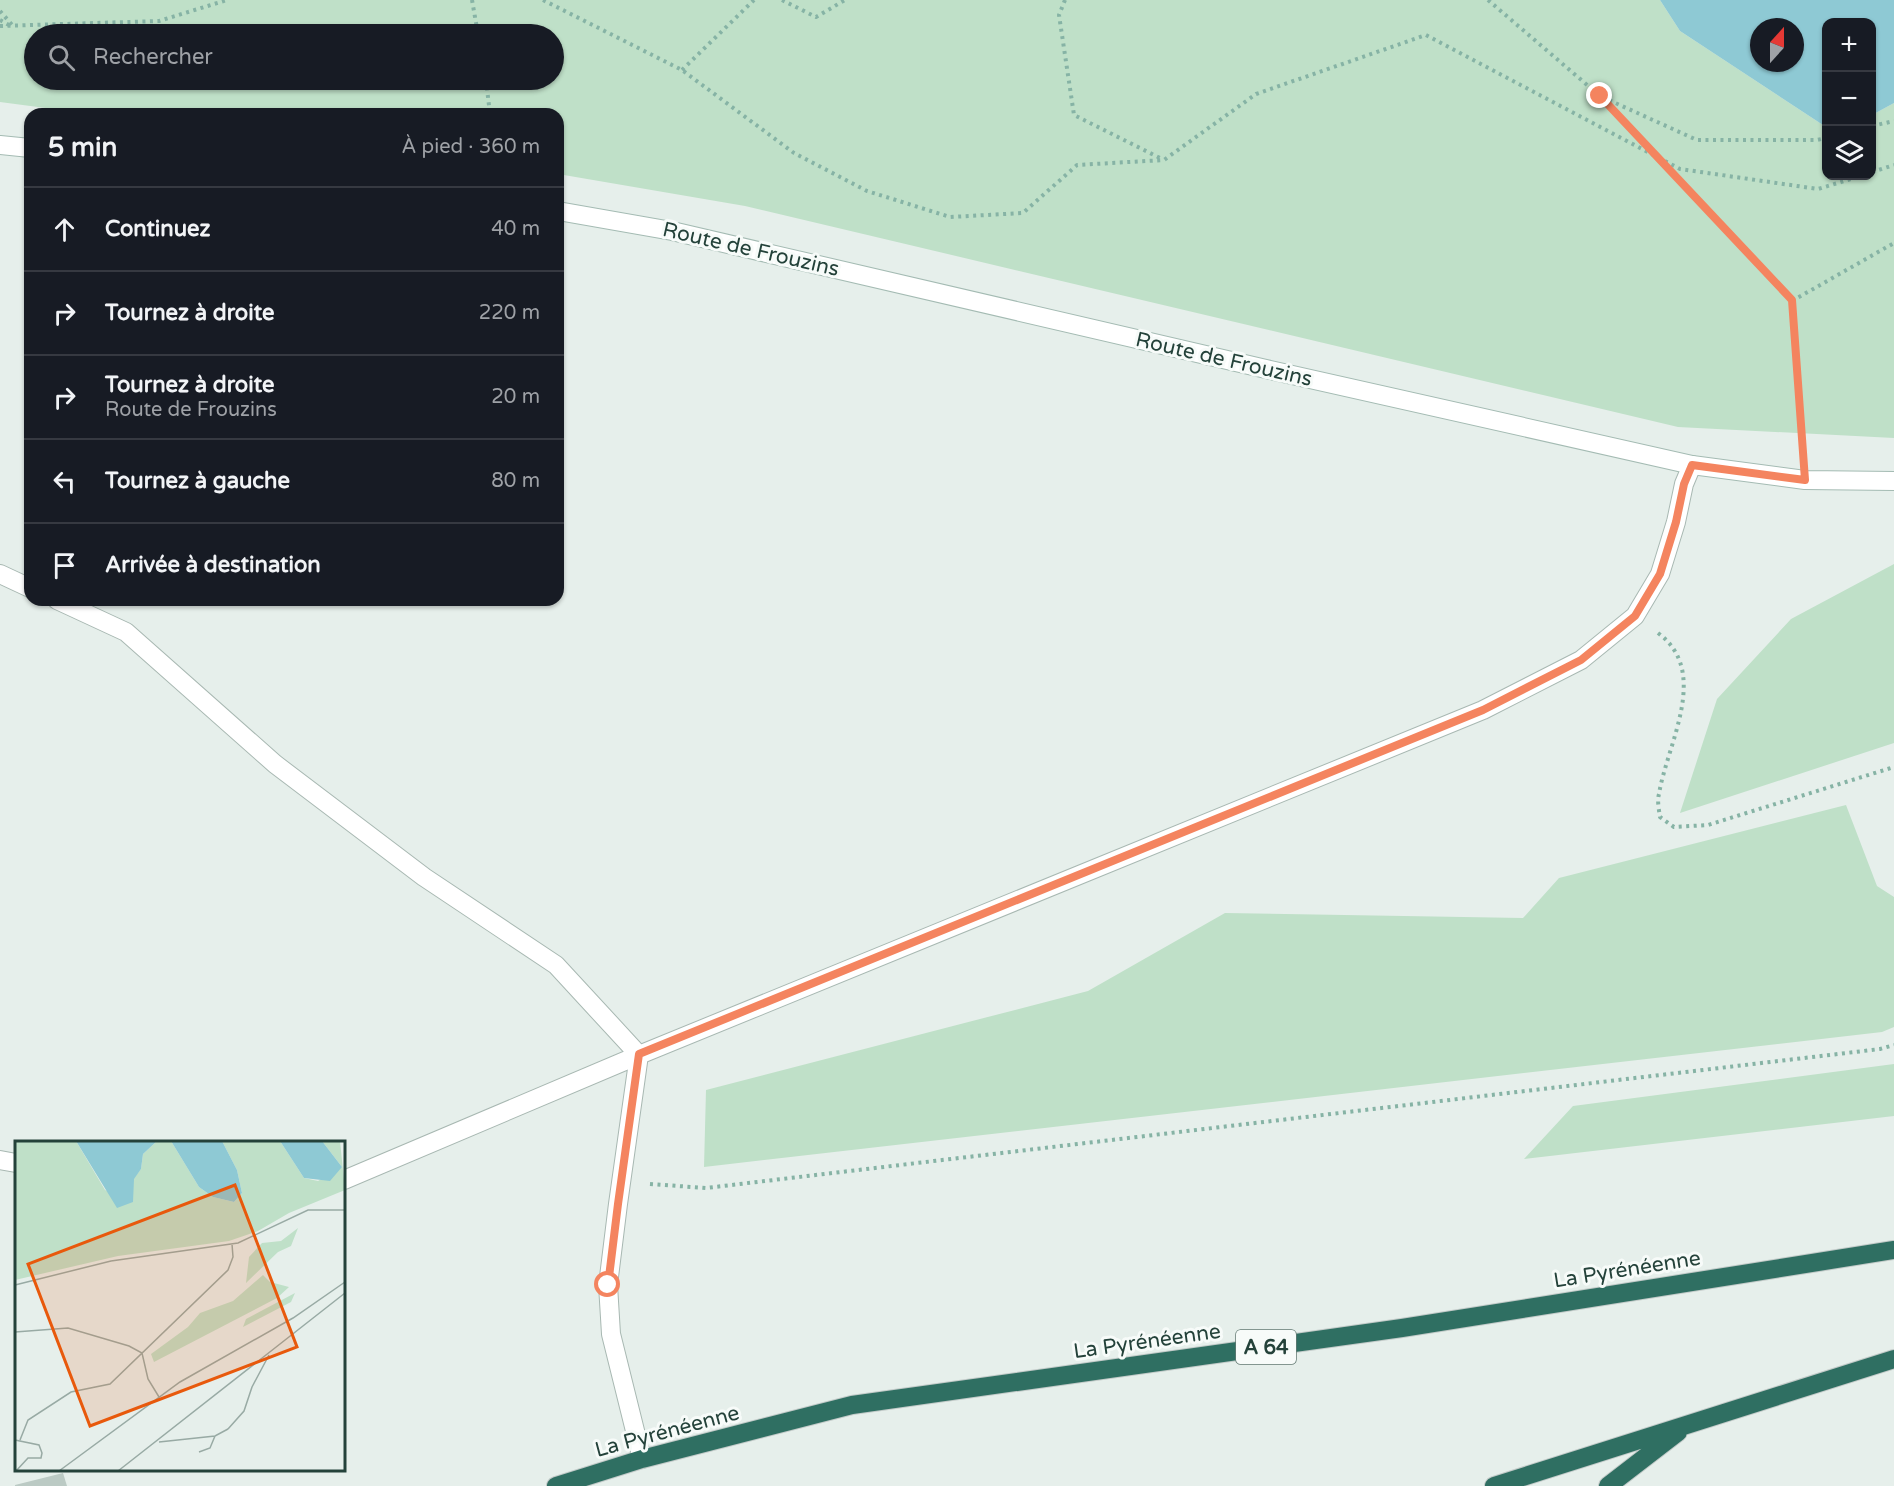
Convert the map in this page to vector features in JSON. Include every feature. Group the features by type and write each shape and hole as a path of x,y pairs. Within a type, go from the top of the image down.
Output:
{"highway":[{"name":"La Pyrénéenne","path":"556,1486 642,1460 852,1405 1402,1328 1894,1250"},
{"path":"1494,1486 1894,1359"},
{"path":"1608,1486 1690,1423"}],"main road":[{"path":"0,145 24,147"},
{"name":"Route de Frouzins","path":"564,212 672,231 1692,465 1805,480 1894,481"},
{"path":"345,1180 639,1054 1483,710 1581,660 1635,616 1660,574 1676,522 1684,484 1692,465"},
{"path":"0,574 24,585"},
{"path":"70,606 126,632 275,764 424,877 556,965 639,1054"},
{"path":"639,1054 608,1285 610,1334 642,1460"},
{"path":"0,1160 15,1163"}],"path":[{"path":"71,24 159,21 227,0"},
{"path":"472,0 476,24"},
{"path":"543,0 682,70 794,153 867,191 950,217 1023,213 1077,165 1164,160 1256,94 1426,34 1680,170 1818,189 1848,180"},
{"path":"682,70 754,0"},
{"path":"782,0 816,18 845,0"},
{"path":"1065,0 1059,15 1074,115 1164,160"},
{"path":"1488,0 1600,96 1792,300 1805,480"},
{"path":"0,11 13,26"},
{"path":"0,20 13,26"},
{"path":"0,26 24,26"},
{"path":"487,90 489,108"},
{"path":"1600,96 1697,140 1822,139"},
{"path":"1876,125 1894,121"},
{"path":"1876,171 1894,165"},
{"path":"1792,300 1894,243"},
{"path":"1635,616 1672,643 1684,673 1681,719 1658,795 1660,817 1674,827 1708,825 1894,767"},
{"path":"621,1182 706,1188 1880,1049 1894,1045"}],"green space":[{"path":"0,0 1660,0 1680,31 1822,124 1822,180 1876,180 1876,113 1894,103 1894,438 1678,427 745,206 564,175 564,108 46,108 0,102"},
{"path":"1894,564 1894,743 1680,813 1717,699 1791,619"},
{"path":"1846,805 1877,886 1894,897 1894,1027 1882,1032 704,1167 706,1090 1088,991 1225,913 1523,918 1559,878"},
{"path":"1894,1064 1894,1116 1524,1159 1573,1106"}],"water":[{"path":"1660,0 1894,0 1894,103 1876,113 1876,18 1822,18 1822,124 1680,31"}],"building":[{"path":"63,1473 67,1486 15,1486 15,1485"}],"route":[{"path":"608,1285 639,1054 1483,710 1581,660 1635,616 1660,574 1676,522 1684,484 1692,465 1805,480 1792,300 1600,96"}]}
